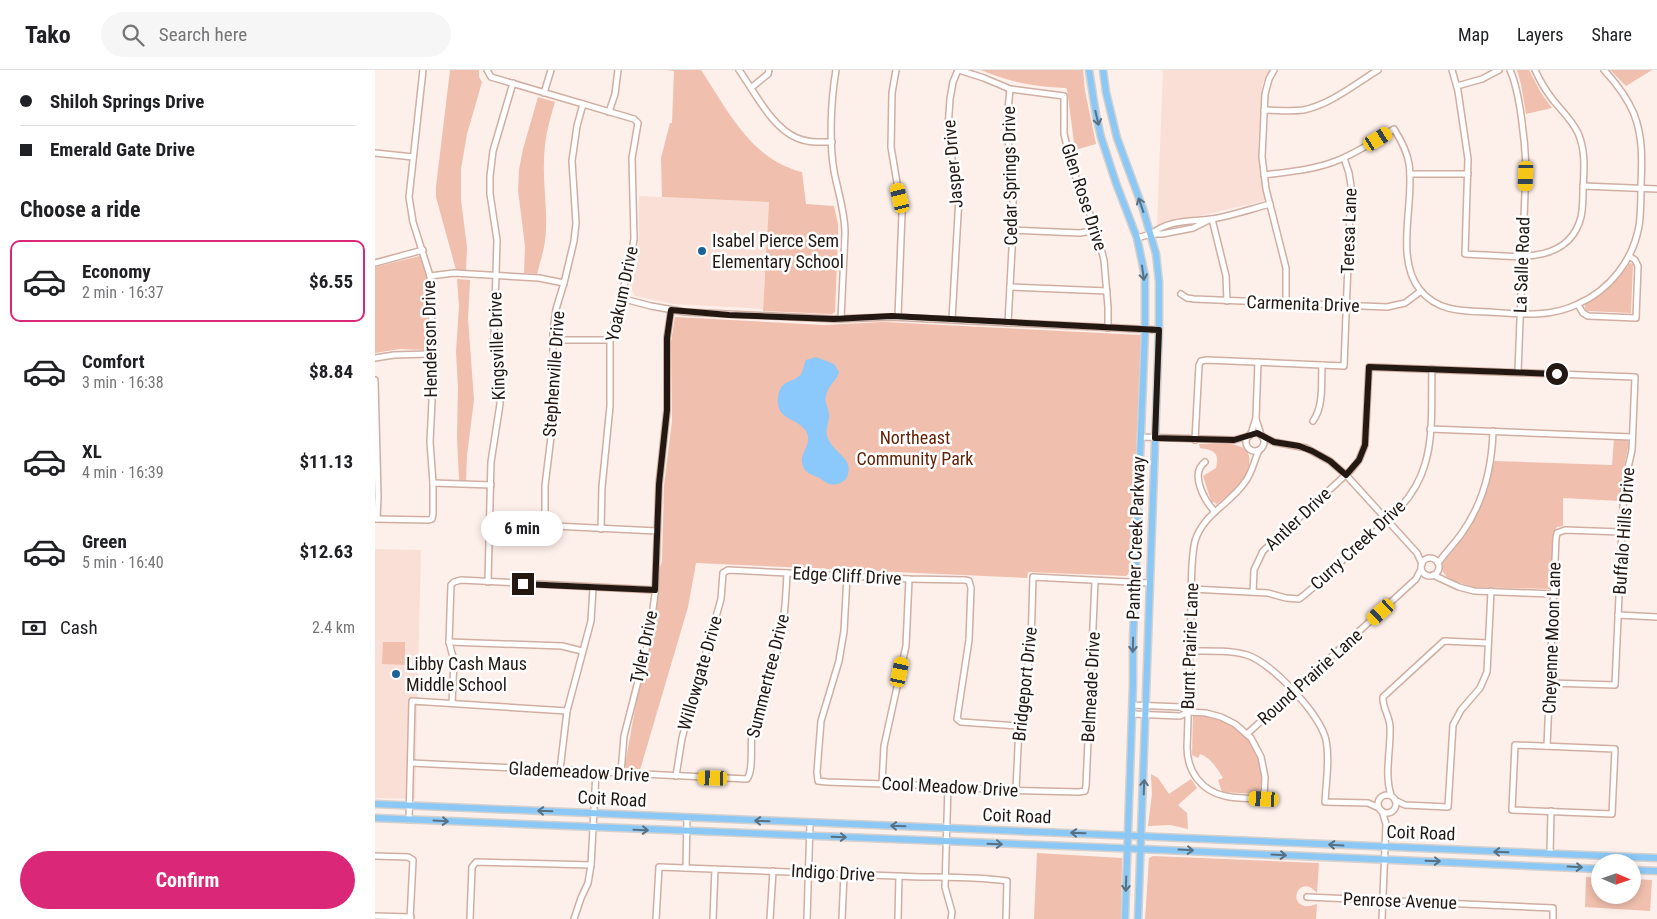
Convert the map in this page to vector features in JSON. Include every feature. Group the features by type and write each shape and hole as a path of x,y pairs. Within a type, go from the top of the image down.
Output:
{"main road":[{"name":"Panther Creek Parkway","path":"1089,70 1101,137 1137,238 1145,276 1145,330 1125,919"},
{"name":"Panther Creek Parkway","path":"1103,70 1117,138 1143,209 1156,254 1159,282 1159,330 1138,919"},
{"name":"Coit Road","path":"375,804 1657,858"},
{"name":"Coit Road","path":"375,818 946,842 1141,848 1591,868"},
{"path":"1549,866 1550,853"},
{"path":"1641,871 1657,872"}],"street":[{"name":"Henderson Drive","path":"376,519 431,520 433,514 430,442 430,276 413,222 409,197 423,70"},
{"path":"544,93 551,70"},
{"path":"487,72 491,76 609,112 615,94 617,70"},
{"path":"739,70 773,120 789,134 804,140 832,142"},
{"path":"751,88 764,78 769,70"},
{"path":"836,70 833,94 832,142 834,170 845,226 841,319"},
{"path":"895,70 891,93 891,147 902,213 898,317"},
{"path":"958,70 1010,89"},
{"name":"Jasper Drive","path":"953,320 959,197 948,128 950,99 953,82 958,70"},
{"path":"1274,70 1265,89 1262,148 1264,175 1286,268 1287,304"},
{"path":"1263,110 1291,111 1314,107 1378,70"},
{"path":"1452,70 1457,86 1467,152 1465,254 1539,256 1562,246 1578,226 1581,216 1584,153 1578,132 1549,94 1535,70"},
{"path":"1457,86 1482,79 1499,70"},
{"name":"La Salle Road","path":"1509,70 1516,90 1526,159 1518,372"},
{"path":"1264,175 1312,168 1344,158 1395,129 1406,153 1410,174 1407,256 1411,275 1421,291 1437,305 1452,310 1520,314 1551,313 1578,305 1591,298 1607,285 1621,268 1629,256 1639,225 1642,148 1636,120 1623,94 1604,70"},
{"name":"Kingsville Drive","path":"488,582 491,462 500,404 494,338 497,240 490,194 490,176 493,151 513,83"},
{"name":"Glen Rose Drive","path":"1010,89 1064,96 1064,134 1072,167 1097,230 1104,260 1108,328"},
{"name":"Cedar Springs Drive","path":"1008,323 1013,230 1013,181 1007,120 1010,89"},
{"name":"Stephenville Drive","path":"545,526 545,486 553,420 553,340 556,309 574,241 576,223 572,161 577,126 583,104"},
{"name":"Yoakum Drive","path":"601,529 602,486 610,406 610,340 630,263 634,238 632,158 639,126 637,120 609,112"},
{"path":"375,153 413,157"},
{"name":"Teresa Lane","path":"1322,365 1344,366 1351,182 1344,158"},
{"path":"1410,174 1468,174"},
{"path":"1583,186 1657,189"},
{"path":"1150,234 1162,234 1193,228 1212,219 1270,204"},
{"path":"1137,238 1150,234 1160,228 1190,220 1212,219"},
{"path":"1212,219 1226,276 1227,301"},
{"path":"1013,230 1080,233 1097,230"},
{"path":"375,263 423,250"},
{"path":"1578,305 1583,313 1588,316 1636,318 1638,266 1635,260 1629,256"},
{"path":"430,276 454,273 496,275 539,278 564,283"},
{"path":"1010,287 1107,291"},
{"name":"Carmenita Drive","path":"1181,294 1187,298 1194,299 1383,307 1396,306 1409,301 1421,291"},
{"path":"620,298 671,310 756,316 841,319 898,317 1159,330"},
{"name":"Tyler Drive","path":"621,773 625,736 649,638 655,590 659,484 667,410 667,338 671,310"},
{"path":"553,340 610,340"},
{"path":"375,358 393,355 429,354"},
{"path":"1195,440 1199,365 1207,360 1322,365 1320,406 1318,415 1313,421"},
{"path":"1254,461 1246,440 1250,435 1256,418 1258,362"},
{"name":"Antler Drive","path":"1253,592 1255,570 1263,551 1346,475 1359,460 1365,445 1369,367 1433,369"},
{"path":"1433,369 1518,372"},
{"name":"Curry Creek Drive","path":"1253,592 1268,593 1297,600 1301,598 1407,500 1421,477 1428,452 1433,369"},
{"name":"Buffalo Hills Drive","path":"1518,372 1635,377 1631,453 1624,481 1615,685 1550,682"},
{"path":"375,380 378,496 376,519"},
{"path":"1256,418 1264,441 1261,449"},
{"path":"1430,429 1632,437"},
{"path":"1431,576 1437,572 1446,552 1467,525 1483,494 1491,461 1493,431"},
{"path":"1141,438 1234,440 1257,433 1274,442 1299,446 1330,461 1346,475 1417,553 1425,574 1464,588 1554,594"},
{"path":"1234,440 1249,448 1261,449 1274,442"},
{"name":"Burnt Prairie Lane","path":"1247,734 1257,747 1263,762 1265,777 1264,799 1224,796 1211,791 1200,782 1192,770 1187,757 1193,550 1196,536 1203,524 1245,482 1261,449"},
{"path":"1205,462 1201,465 1199,483 1203,496 1215,512"},
{"path":"433,484 491,485"},
{"path":"490,523 657,531"},
{"name":"Cheyenne Moon Lane","path":"1547,746 1556,538 1559,532 1565,530 1621,532"},
{"path":"1422,566 1424,560 1446,552"},
{"path":"1417,553 1431,558 1439,565 1445,580"},
{"name":"Round Prairie Lane","path":"1247,734 1417,579 1422,566"},
{"name":"Edge Cliff Drive","path":"725,571 965,580 969,582 971,588 969,640 957,712 958,720 961,722 1019,726"},
{"name":"Willowgate Drive","path":"677,776 681,738 721,599 725,571"},
{"name":"Summertree Drive","path":"747,778 750,772 751,736 760,699 780,643 785,614 787,573"},
{"name":"Cool Meadow Drive","path":"847,576 844,630 839,661 821,721 818,780 827,782 1083,792"},
{"name":"Round Prairie Lane","path":"1417,579 1431,576"},
{"name":"Bridgeport Drive","path":"1016,790 1019,726 1031,645 1033,577 1095,581"},
{"path":"882,784 884,746 906,646 909,579"},
{"path":"452,703 454,661 449,642 452,583 457,580 655,590"},
{"path":"1095,581 1149,583"},
{"name":"Belmeade Drive","path":"1083,792 1086,786 1095,581"},
{"path":"560,770 567,710 591,621 593,588"},
{"path":"1192,589 1253,592"},
{"path":"1189,651 1236,653 1253,657 1272,669 1293,692 1315,717 1325,737 1327,753 1325,802 1368,804 1387,813 1405,805 1448,807 1453,726 1461,710 1483,684 1487,672 1491,591"},
{"path":"1618,615 1657,617"},
{"path":"1386,824 1396,804 1388,785 1390,727 1382,699 1384,695 1444,641 1489,643"},
{"path":"449,642 562,646 582,651"},
{"path":"409,820 412,701 567,710"},
{"path":"1132,705 1181,707 1189,712"},
{"path":"1132,714 1180,716 1189,712 1206,713 1221,716 1247,734"},
{"path":"1515,745 1547,746 1615,749 1612,814 1512,810 1515,745"},
{"name":"Glademeadow Drive","path":"411,764 747,778"},
{"path":"574,919 588,883 591,865 596,772"},
{"path":"1382,919 1386,824 1378,803 1388,785"},
{"path":"948,786 945,887 952,912 951,919"},
{"path":"1368,804 1381,798 1393,797 1405,805"},
{"path":"1550,853 1551,812"},
{"path":"686,868 687,818"},
{"path":"807,919 811,822"},
{"path":"375,856 411,858 413,862 410,918 375,916"},
{"path":"469,919 473,863 479,861 591,865"},
{"name":"Indigo Drive","path":"656,919 659,867 945,876 1007,881 1006,919"},
{"path":"713,919 715,869"},
{"path":"770,919 773,871"},
{"path":"842,919 844,874"},
{"path":"898,919 899,876"},
{"name":"Penrose Avenue","path":"1307,897 1553,908 1553,919"}],"shaded area":[{"path":"1163,70 1269,70 1262,84 1258,146 1259,168 1265,199 1263,201 1157,226"},
{"name":"Isabel Pierce Sem Elementary School","path":"639,196 769,202 763,309 674,304 635,296 630,286 636,265 639,237"},
{"name":"Libby Cash Maus Middle School","path":"375,549 421,550 415,799 375,798"}],"green space":[{"path":"450,70 479,70 479,77 482,82 467,134 461,169 461,200 467,247 466,270 456,270 436,197"},
{"path":"666,70 701,70 731,117 755,145 769,157 784,166 802,172 806,204 834,206 838,224 835,312 832,314 763,311 769,202 662,197 661,158 670,123 672,123 674,71"},
{"path":"981,70 1083,70 1085,91 1096,144 1075,150 1067,89 1022,83"},
{"path":"1517,70 1529,70 1541,93 1552,108 1526,114"},
{"path":"1610,70 1652,70 1626,86"},
{"path":"538,97 555,102 545,146 546,234 537,274 524,273 525,246 518,190 523,149"},
{"path":"420,256 423,257 428,291 426,348 424,350 400,349 375,353 375,267"},
{"path":"1630,263 1633,264 1631,313 1587,311 1585,305 1610,286"},
{"path":"457,279 470,280 468,319 474,400 467,455 466,481 459,480 457,437 458,387 456,352 459,306"},
{"name":"Northeast Community Park","path":"675,317 824,325 884,322 1141,335 1131,572 1126,576 1028,572 1027,578 696,563 688,607 640,770 626,770 625,765 637,698 653,636 658,574 662,561 664,486 672,421 671,342"},
{"path":"1614,438 1626,439 1629,443 1621,480 1620,501 1563,498 1563,526 1557,527 1553,533 1550,589 1472,587 1446,576 1441,569 1442,560 1478,511 1488,488 1494,461 1612,465"},
{"path":"1199,444 1235,445 1248,452 1248,468 1241,483 1217,504 1211,501 1203,476 1216,468 1217,459 1215,453 1200,448"},
{"path":"383,642 405,642 405,665 382,664"},
{"path":"1193,716 1215,718 1225,722 1235,728 1250,743 1260,763 1260,794 1222,792 1218,780 1223,778 1213,764 1200,754 1198,758 1192,755"},
{"path":"1151,774 1158,778 1169,794 1191,779 1197,788 1178,805 1187,813 1188,829 1170,825 1148,826 1152,794"},
{"path":"1037,853 1122,858 1121,919 1034,919"},
{"path":"1153,856 1319,863 1317,893 1305,886 1296,895 1300,904 1311,906 1317,904 1316,919 1145,919 1149,858"},
{"path":"1586,877 1591,877 1591,904 1641,904 1641,879 1652,880 1650,911 1585,907"}],"water":[{"path":"816,357 834,364 839,372 828,389 825,398 829,417 827,436 833,447 848,463 849,468 845,480 837,484 827,483 805,470 802,458 808,442 807,433 799,424 784,415 778,405 778,397 784,384 801,374 806,360"}],"place":[{"name":"Isabel Pierce Sem Elementary School","path":"702,251"},
{"name":"Libby Cash Maus Middle School","path":"396,674"}],"route":[{"path":"523,584 655,590 659,484 667,410 667,338 671,310 729,315 834,319 892,316 1159,330 1155,438 1234,440 1257,433 1274,442 1299,446 1312,451 1330,461 1346,475 1363,453 1367,436 1369,367 1557,374"}]}
